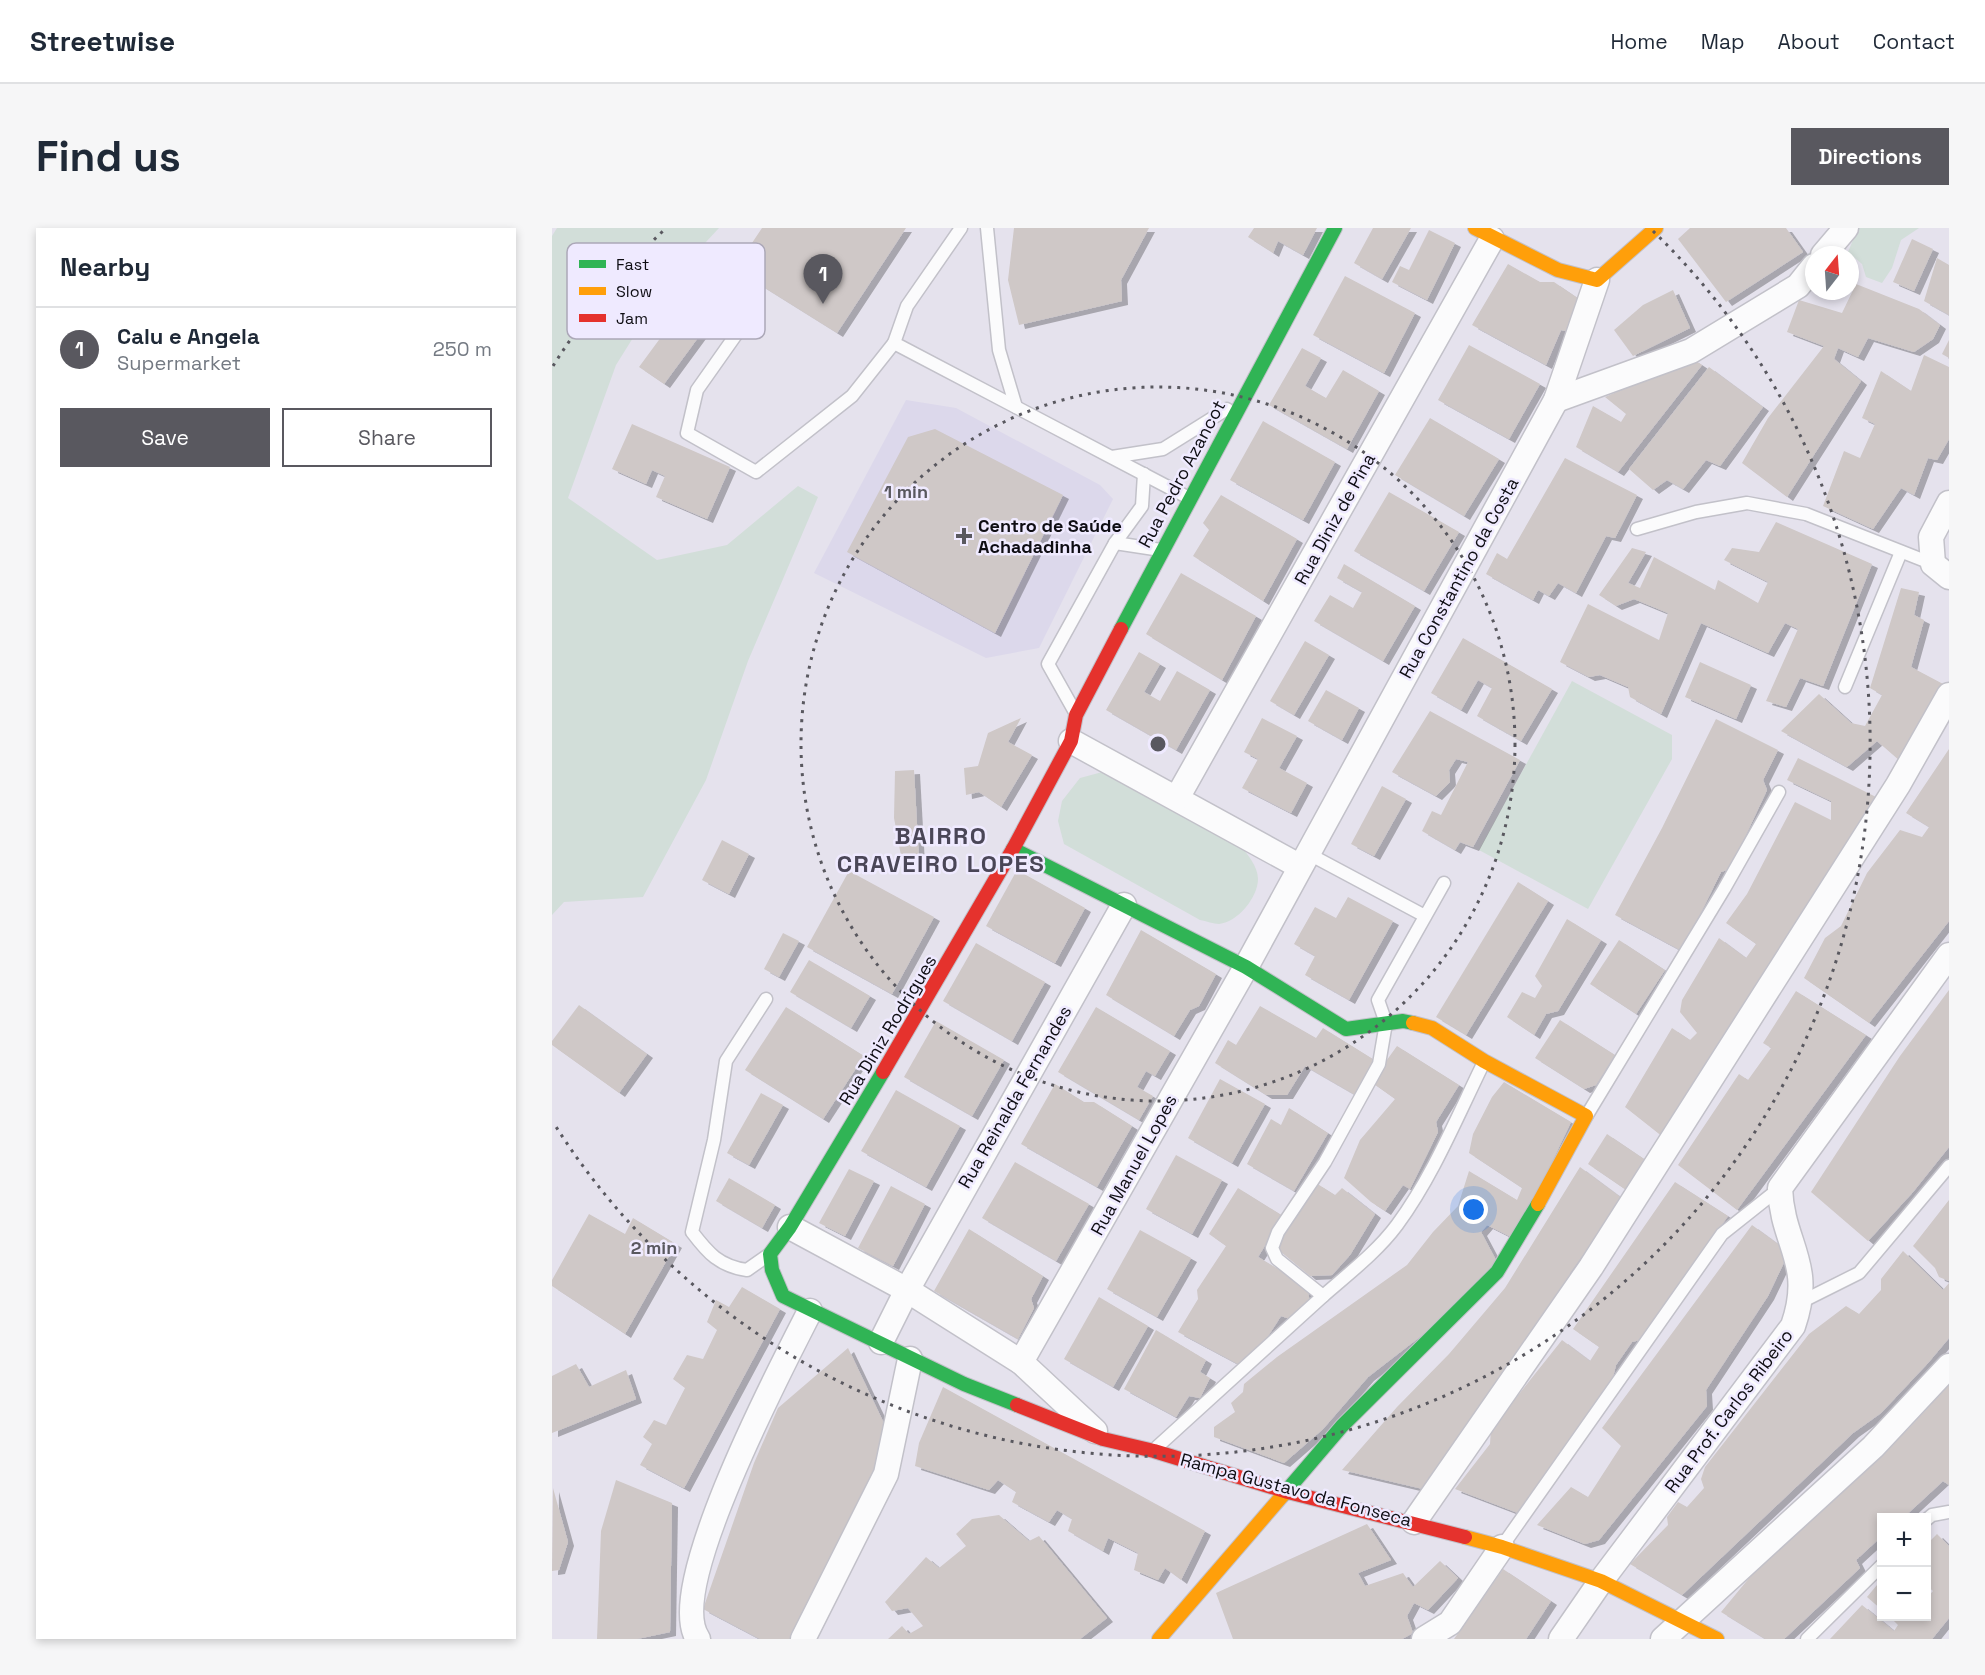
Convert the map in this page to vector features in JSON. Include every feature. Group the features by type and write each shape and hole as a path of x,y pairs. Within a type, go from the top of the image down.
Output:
{"street":[{"name":"Rua Pedro Azancot","path":"1071,741 1076,715 1335,228"},
{"path":"1831,246 1846,228"},
{"path":"1483,233 1558,270 1597,280 1646,232"},
{"name":"Rua Diniz de Pina","path":"1177,798 1483,233"},
{"path":"1556,400 1691,351 1798,286 1805,277"},
{"name":"Rua Constantino da Costa","path":"1246,967 1556,400 1597,280"},
{"path":"1941,571 1931,537 1949,503"},
{"path":"1413,1522 1591,1266 1892,795 1949,695"},
{"path":"1071,741 1177,798 1303,860"},
{"name":"Rua Diniz Rodrigues","path":"770,1254 790,1227 926,1002 1071,741"},
{"path":"1013,849 1246,967 1346,1029 1403,1020 1432,1028 1484,1061 1586,1116 1562,1163 1497,1272 1342,1426 1288,1492 1159,1639"},
{"name":"Rua Reinalda Fernandes","path":"881,1342 907,1290 1124,905"},
{"path":"1780,1188 1949,955"},
{"name":"Rua Manuel Lopes","path":"1021,1362 1246,967"},
{"name":"Rua Prof. Carlos Ribeiro","path":"1561,1639 1601,1581 1793,1326 1801,1302 1802,1282 1797,1258 1781,1210 1780,1188"},
{"name":"Rampa Gustavo da Fonseca","path":"790,1227 907,1290 1021,1362 1103,1439 1154,1451 1288,1492 1413,1522 1502,1547 1601,1581 1717,1639"},
{"path":"770,1254 772,1270 783,1296 964,1384 1103,1439"},
{"path":"698,1639 694,1633 690,1610 695,1578 744,1441 810,1311"},
{"path":"803,1639 886,1473 910,1359"},
{"path":"1663,1639 1873,1447 1949,1366"},
{"path":"1424,1639 1450,1623 1502,1547"}],"lane":[{"path":"733,339 697,390 687,433 756,472 852,396 894,343 907,306 961,228"},
{"path":"987,228 999,350 1016,407"},
{"path":"894,343 1190,498"},
{"path":"1112,457 1163,449 1210,422 1243,398"},
{"path":"1076,715 1048,664 1115,543 1142,506 1144,474"},
{"path":"1637,529 1696,512 1747,504 1806,514 1901,552 1941,571"},
{"path":"1115,543 1162,550"},
{"path":"1845,687 1901,552"},
{"path":"1586,1116 1724,890 1779,792"},
{"path":"1303,860 1425,916"},
{"path":"1323,1296 1277,1259 1272,1248 1278,1233 1325,1162 1379,1064 1386,1023 1378,1000 1444,883"},
{"path":"766,999 726,1061 714,1140 692,1232 711,1257 729,1268 747,1270 770,1254"},
{"path":"1154,1451 1373,1252 1395,1227 1418,1194 1484,1061"},
{"path":"1801,1302 1858,1273 1949,1166"},
{"path":"1502,1547 1722,1234 1780,1188"},
{"path":"1931,1516 1949,1512"},
{"path":"1807,1639 1879,1567"}],"shaded area":[{"path":"557,228 719,228 705,243 567,243 567,339 632,339 616,365 568,498 657,560 727,545 798,486 818,497 748,661 706,780 643,897 564,902 552,915 552,236"},
{"path":"1858,228 1919,228 1901,240 1892,268 1882,283 1866,277 1859,261 1859,246 1850,246"},
{"name":"Centro de Saúde Achadadinha","path":"906,400 956,408 1100,485 1113,499 1039,648 986,658 814,573"},
{"path":"1572,681 1672,735 1672,759 1588,909 1479,850"},
{"path":"1106,771 1240,845 1254,865 1258,879 1251,901 1240,914 1219,924 1200,920 1064,844 1058,821 1062,801 1080,778"}],"building":[{"path":"762,228 906,228 837,333 765,288 765,243 752,243"},
{"path":"1014,228 1149,228 1121,280 1122,301 1019,325 1008,280"},
{"path":"1254,228 1317,228 1303,255 1278,241 1273,253 1248,237"},
{"path":"1373,228 1411,228 1382,279 1354,263"},
{"path":"1690,228 1786,228 1803,252 1726,302 1678,239"},
{"path":"1429,230 1455,243 1427,300 1392,282 1400,266 1409,270"},
{"path":"1912,239 1933,249 1914,291 1893,282"},
{"path":"1937,258 1949,265 1949,315 1924,301"},
{"path":"1508,264 1540,282 1554,282 1582,301 1570,332 1561,330 1546,365 1472,325"},
{"path":"1345,276 1415,313 1384,373 1313,335"},
{"path":"1859,285 1919,309 1940,325 1933,339 1914,352 1868,338 1858,357 1838,348 1834,359 1861,381 1787,497 1742,463 1768,418 1824,346 1787,332 1799,300 1842,313 1848,300 1859,300"},
{"path":"1673,290 1690,328 1633,356 1614,330 1643,305"},
{"path":"660,339 697,339 664,384 639,367"},
{"path":"1949,340 1949,358 1942,354"},
{"path":"1469,345 1540,384 1509,439 1438,400"},
{"path":"1302,348 1321,358 1305,386 1326,398 1343,370 1379,391 1347,449 1269,405"},
{"path":"1924,355 1949,367 1949,439 1937,460 1928,458 1914,495 1901,488 1873,529 1823,506 1844,451 1860,458 1875,424 1862,418 1881,371 1911,391"},
{"path":"1693,359 1702,365 1618,472 1576,447 1593,406 1621,422 1626,414 1605,397"},
{"path":"1709,367 1763,407 1720,466 1706,460 1683,489 1667,480 1653,490 1629,469"},
{"path":"1430,418 1499,459 1464,516 1395,475"},
{"path":"1263,421 1335,462 1303,520 1230,480"},
{"path":"632,424 730,467 707,519 656,497 665,476 652,470 646,484 612,469"},
{"path":"935,429 1063,495 995,633 847,552 908,437"},
{"path":"1565,458 1637,495 1615,538 1606,536 1576,593 1558,583 1549,596 1538,590 1533,600 1486,574 1497,553 1507,559"},
{"path":"1389,492 1459,532 1424,591 1354,551"},
{"path":"1221,495 1297,539 1263,601 1193,556 1209,530 1203,523"},
{"path":"1776,522 1872,564 1823,686 1800,678 1786,707 1766,701 1798,629 1785,623 1768,653 1701,623 1661,714 1630,697 1628,687 1600,675 1589,677 1560,662 1588,604 1659,640 1668,613 1634,599 1616,606 1599,595 1632,548 1646,552 1628,583 1640,588 1654,557 1715,590 1718,580 1758,603 1768,582 1724,560 1732,548 1759,552"},
{"path":"1344,564 1415,606 1383,661 1314,621 1330,595 1353,608 1362,592 1337,578"},
{"path":"1181,573 1256,616 1222,680 1146,634"},
{"path":"1901,588 1919,592 1914,615 1924,620 1911,667 1945,685 1900,761 1877,741 1847,767 1781,731 1819,694 1851,723 1865,726 1882,695 1870,688"},
{"path":"1463,638 1552,689 1521,741 1477,716 1492,688 1478,680 1461,710 1431,693"},
{"path":"1305,641 1329,655 1294,715 1270,701"},
{"path":"1139,652 1160,664 1144,692 1160,701 1177,671 1210,690 1176,750 1106,710"},
{"path":"1700,662 1751,685 1736,719 1685,697"},
{"path":"1326,690 1359,708 1342,740 1308,721"},
{"path":"1430,711 1520,760 1473,847 1460,842 1455,850 1422,831 1432,811 1441,815 1468,762 1456,759 1449,770 1450,782 1436,796 1392,772"},
{"path":"1021,718 1008,742 1032,755 1001,807 979,792 966,795 964,768 978,766 988,733"},
{"path":"1262,718 1297,736 1279,768 1307,783 1291,813 1242,788 1258,759 1244,752"},
{"path":"1716,719 1778,750 1763,780 1767,790 1730,869 1721,872 1682,951 1615,915 1662,828"},
{"path":"1949,749 1949,921 1869,1023 1804,978 1825,938 1841,926 1867,873 1900,830 1922,837 1929,827 1906,813"},
{"path":"1798,758 1882,800 1854,830 1853,846 1668,1141 1625,1107 1672,1028 1690,1040 1697,1033 1680,1012 1682,1000 1719,938 1746,958 1756,944 1726,923 1747,894 1795,802 1831,820 1831,801 1787,780"},
{"path":"914,770 919,860 902,861 894,818 895,771"},
{"path":"1382,786 1406,799 1374,856 1351,844"},
{"path":"722,840 749,854 729,894 702,880"},
{"path":"1017,870 1085,908 1055,963 986,926"},
{"path":"849,871 934,917 892,994 807,947"},
{"path":"1518,882 1548,901 1466,1035 1436,1017"},
{"path":"1348,897 1393,921 1349,1000 1305,975 1315,956 1294,944 1315,907 1336,918"},
{"path":"1567,919 1601,940 1558,1011 1546,1014 1534,1035 1507,1017 1522,992 1535,998 1542,986 1535,976"},
{"path":"1141,930 1216,974 1199,1006 1190,1010 1174,1036 1106,995"},
{"path":"783,933 799,941 779,977 764,969"},
{"path":"1619,940 1665,970 1636,1014 1590,984"},
{"path":"976,943 1045,982 1012,1041 943,1001"},
{"path":"809,960 870,996 851,1028 790,992"},
{"path":"1949,990 1949,1147 1913,1192 1868,1241 1811,1192 1900,1056"},
{"path":"1796,991 1866,1035 1737,1210 1678,1165 1739,1074 1748,1080 1771,1048 1763,1043"},
{"path":"579,1005 647,1054 619,1093 552,1045 552,1041"},
{"path":"1260,1006 1316,1038 1323,1028 1376,1061 1357,1096 1305,1066 1287,1095 1266,1095 1215,1063 1228,1040 1236,1045"},
{"path":"786,1007 864,1056 823,1119 745,1070"},
{"path":"1096,1007 1170,1051 1155,1076 1146,1071 1137,1087 1153,1096 1139,1120 1058,1072"},
{"path":"1560,1020 1615,1055 1596,1085 1584,1089 1535,1058"},
{"path":"936,1021 1004,1060 972,1116 904,1077"},
{"path":"1397,1046 1459,1085 1436,1122 1438,1132 1410,1189 1403,1185 1385,1211 1344,1178 1360,1140 1395,1099 1371,1082"},
{"path":"1220,1079 1265,1104 1232,1163 1188,1138"},
{"path":"1504,1082 1571,1122 1515,1239 1487,1225 1481,1232 1498,1264 1456,1309 1368,1377 1323,1429 1284,1463 1214,1437 1214,1427 1235,1412 1231,1403 1243,1392 1244,1384 1277,1357 1407,1265 1433,1232 1458,1206 1469,1171 1517,1200 1522,1188 1469,1153 1473,1134 1492,1097"},
{"path":"1055,1084 1084,1102 1094,1102 1132,1126 1097,1187 1021,1144"},
{"path":"896,1090 960,1126 926,1187 861,1151"},
{"path":"761,1093 783,1105 749,1165 727,1153"},
{"path":"1289,1108 1328,1133 1294,1191 1247,1164 1271,1119 1281,1125"},
{"path":"1607,1134 1647,1161 1629,1192 1588,1164"},
{"path":"1176,1155 1222,1180 1192,1234 1146,1209"},
{"path":"1015,1162 1089,1204 1056,1261 982,1218"},
{"path":"1580,1167 1623,1199 1570,1273 1569,1290 1423,1489 1342,1470 1397,1407 1449,1354 1505,1288"},
{"path":"849,1169 874,1181 845,1236 819,1223"},
{"path":"729,1178 775,1205 762,1228 716,1201"},
{"path":"1675,1182 1728,1216 1640,1340 1632,1342 1616,1365 1613,1377 1518,1513 1455,1489 1490,1444 1491,1429 1562,1340 1590,1361 1599,1347 1573,1329"},
{"path":"1316,1183 1335,1195 1342,1188 1375,1214 1350,1255 1332,1275 1310,1276 1275,1247"},
{"path":"891,1186 925,1204 893,1266 858,1248"},
{"path":"1238,1188 1283,1216 1258,1257 1307,1286 1310,1303 1293,1320 1281,1316 1263,1344 1238,1364 1178,1332 1198,1299 1197,1290 1226,1246 1209,1234"},
{"path":"1949,1200 1949,1281 1939,1277 1935,1268 1913,1246"},
{"path":"589,1214 625,1234 633,1218 676,1244 625,1334 552,1286 552,1280"},
{"path":"1752,1225 1789,1252 1768,1296 1706,1390 1707,1406 1599,1540 1585,1544 1537,1525 1571,1487 1588,1497 1621,1446 1602,1428"},
{"path":"969,1229 1043,1276 1031,1299 1034,1308 1018,1339 934,1291"},
{"path":"1140,1230 1191,1258 1157,1317 1107,1289"},
{"path":"1903,1251 1943,1290 1949,1283 1949,1338 1928,1363 1881,1413 1853,1433 1682,1595 1630,1564 1668,1525 1667,1517 1678,1502 1687,1507 1704,1488 1701,1479 1705,1467 1809,1334 1846,1306 1859,1314 1881,1290 1881,1279"},
{"path":"742,1287 780,1309 684,1488 640,1465 652,1444 643,1437 654,1420 666,1425 685,1388 673,1379 687,1355 703,1359 717,1330 707,1322 716,1300 729,1307"},
{"path":"1099,1297 1148,1326 1113,1387 1064,1359"},
{"path":"1156,1330 1206,1360 1200,1372 1210,1378 1200,1398 1189,1396 1176,1417 1124,1389"},
{"path":"848,1348 889,1434 882,1478 797,1639 760,1639 703,1609 754,1463 778,1408"},
{"path":"576,1364 589,1387 626,1370 636,1399 552,1433 552,1376"},
{"path":"1949,1385 1949,1485 1943,1481 1908,1513 1877,1513 1877,1541 1856,1560 1860,1568 1784,1639 1765,1639 1721,1612 1750,1577 1909,1428"},
{"path":"943,1387 1205,1531 1181,1580 1165,1568 1158,1580 1134,1570 1138,1553 1108,1538 1103,1551 1068,1531 1072,1519 1057,1510 1049,1522 1012,1502 1016,1492 998,1480 989,1490 915,1466 919,1443"},
{"path":"616,1480 672,1503 670,1632 637,1639 597,1639 601,1531"},
{"path":"553,1488 568,1542 559,1570 552,1571"},
{"path":"999,1515 1029,1541 1039,1536 1107,1618 1080,1639 888,1639 902,1626 909,1634 923,1626 908,1608 892,1611 885,1602 926,1557 939,1568 966,1546 956,1534 972,1519"},
{"path":"1367,1524 1391,1560 1358,1573 1365,1586 1403,1573 1413,1587 1440,1561 1458,1578 1428,1610 1414,1603 1407,1616 1413,1633 1402,1639 1233,1639 1216,1593"},
{"path":"1937,1534 1949,1546 1949,1618 1932,1639 1830,1639 1862,1605 1877,1617 1877,1621 1882,1621 1894,1631 1898,1625 1894,1621 1931,1621 1931,1593 1933,1591 1931,1589 1931,1540"},
{"path":"1503,1569 1551,1601 1526,1639 1454,1639"},
{"path":"1877,1585 1877,1606 1867,1597"}],"traffic: fast":[{"path":"1121,629 1335,228"},
{"path":"1013,849 1246,967 1346,1029 1403,1021 1413,1023"},
{"path":"883,1072 790,1227 770,1254 772,1270 783,1296 964,1384 1017,1405"},
{"path":"1283,1495 1342,1426 1497,1272 1538,1204"}],"traffic: slow":[{"path":"1475,228 1558,270 1597,280 1656,228"},
{"path":"1413,1023 1432,1028 1484,1061 1586,1116 1538,1204"},
{"path":"1159,1639 1283,1495"},
{"path":"1465,1537 1502,1547 1601,1581 1717,1639"}],"traffic: jam":[{"path":"883,1072 1013,849 1071,741 1076,715 1121,629"},
{"path":"1017,1405 1103,1439 1154,1451 1288,1492 1465,1537"}],"place":[{"name":"Calu e Angela","path":"823,304"},
{"name":"Centro de Saúde Achadadinha","path":"964,536"}],"district":[{"name":"BAIRRO CRAVEIRO LOPES","path":"941,850"}]}
